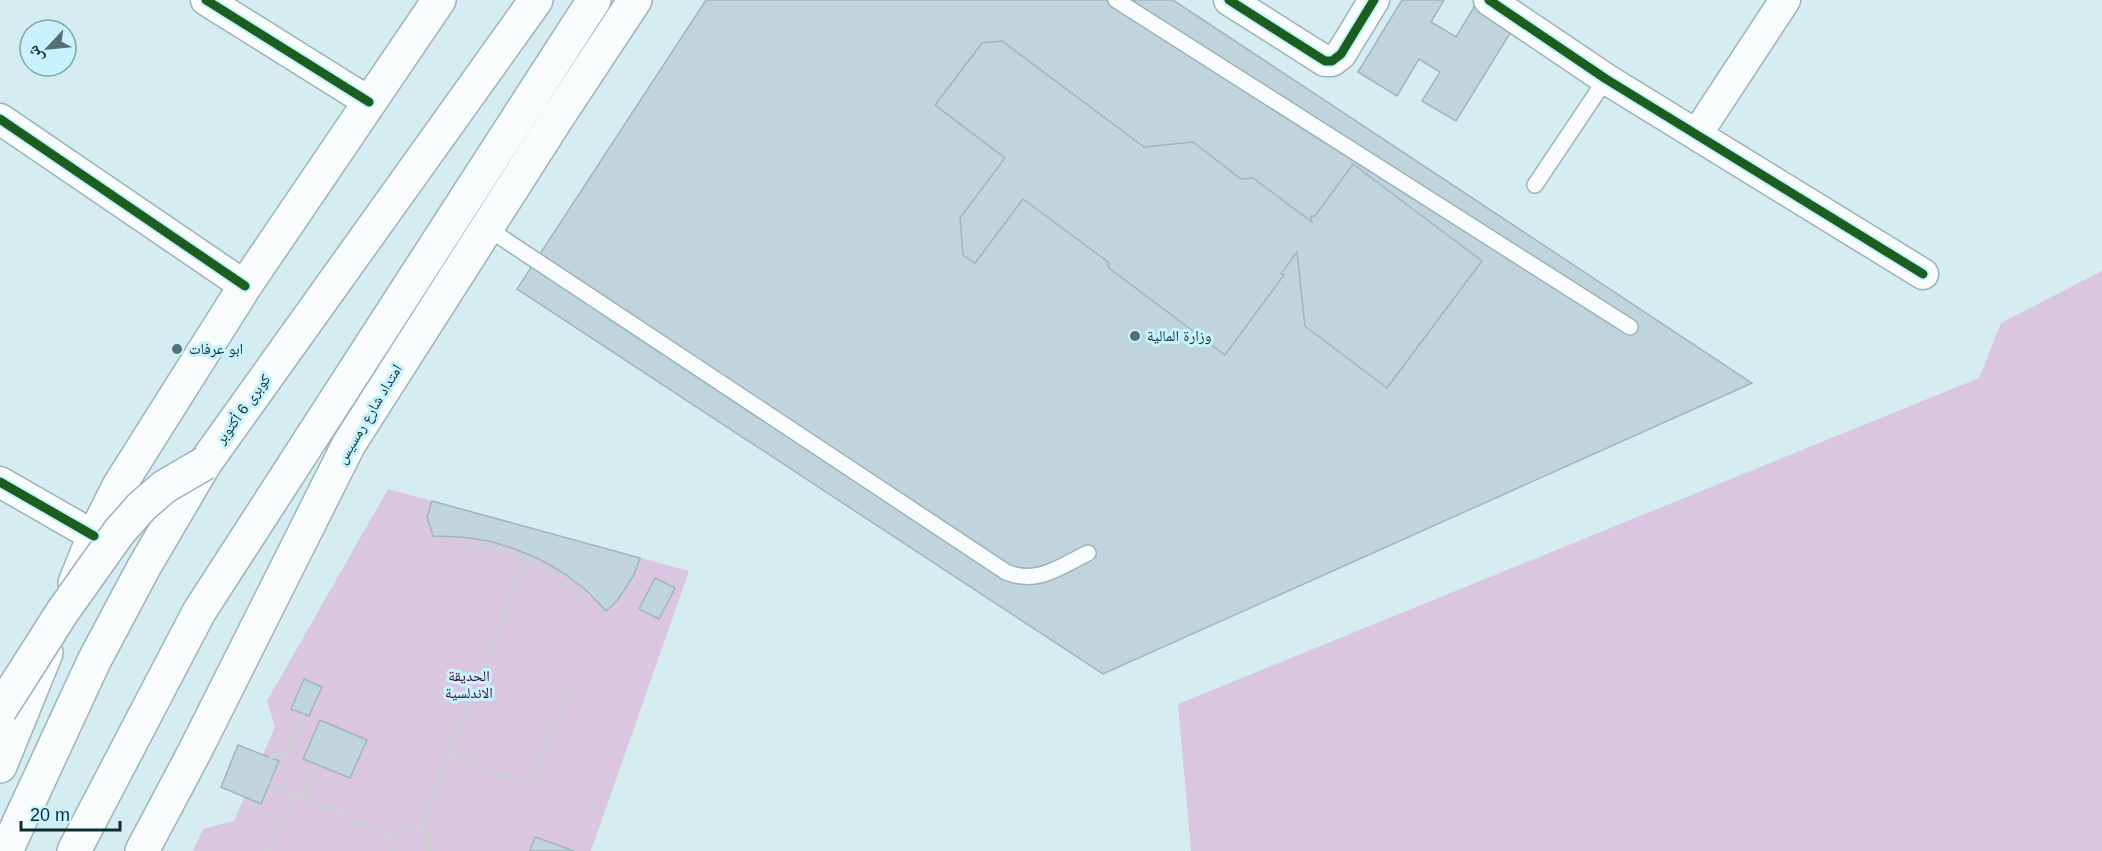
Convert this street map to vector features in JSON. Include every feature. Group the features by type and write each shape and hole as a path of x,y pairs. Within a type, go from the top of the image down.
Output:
{"main road":[{"path":"0,766 94,536 119,486 245,286 439,0"},
{"name":"كوبرى 6 أكتوبر","path":"6,851 93,661 144,567 205,463 536,0"},
{"path":"74,851 199,612 594,0"},
{"name":"امتداد شارع رمسيس","path":"142,851 349,444 635,0"},
{"path":"0,710 63,611 119,532 142,506 164,487 205,463"}],"street":[{"path":"206,0 369,102"},
{"path":"1238,2 1325,61 1332,61 1341,54 1374,0"},
{"path":"1489,0 1606,79 1923,274"},
{"path":"1697,134 1785,0"},
{"path":"0,119 245,286"},
{"path":"0,482 94,536"}],"lane":[{"path":"1116,0 1630,327"},
{"path":"1535,185 1606,79"},
{"path":"487,228 1006,572 1019,578 1044,575 1088,553"}],"path":[{"path":"456,547 481,546 527,557 557,576 580,600"},
{"path":"420,827 527,557"},
{"path":"451,753 529,786 572,681"},
{"path":"271,759 273,753 285,758 303,714"},
{"path":"303,798 318,765"},
{"path":"270,783 393,837"},
{"path":"268,851 294,795"},
{"path":"393,851 393,837 404,826 412,825 420,827 430,837 429,851"}],"green space":[{"path":"2102,271 2102,851 1191,851 1178,704 1979,378 2001,323"},
{"name":"الحديقة الاندلسية","path":"388,489 689,571 591,851 193,851 203,829 234,821 275,727 267,701"}],"building":[{"name":"وزارة المالية","path":"706,0 1173,0 1752,383 1103,674 517,289"},
{"path":"1402,0 1444,0 1431,22 1456,37 1474,7 1512,30 1456,121 1422,101 1440,72 1419,59 1397,96 1358,72"},
{"path":"1002,41 1144,147 1193,142 1241,179 1253,178 1312,222 1311,216 1315,216 1353,164 1482,261 1387,388 1305,326 1297,252 1281,274 1284,275 1225,355 1109,268 1108,262 1023,199 975,263 963,255 960,218 1005,158 935,105 982,43"},
{"path":"432,501 640,558 634,575 617,601 606,611 587,591 565,574 541,560 489,541 433,536 427,517"},
{"path":"655,578 675,588 659,619 639,609"},
{"path":"304,679 322,687 309,716 291,709"},
{"path":"320,720 367,740 350,778 303,759"},
{"path":"238,745 279,761 261,804 221,787"},
{"path":"535,837 574,851 530,851"}],"cycle path":[{"path":"206,0 369,102"},
{"path":"1229,0 1325,61 1332,61 1341,54 1374,0"},
{"path":"1489,0 1606,79 1923,274"},
{"path":"0,119 245,286"},
{"path":"0,482 94,536"}],"place":[{"name":"وزارة المالية","path":"1135,336"},
{"name":"ابو عرفات","path":"177,349"}]}
